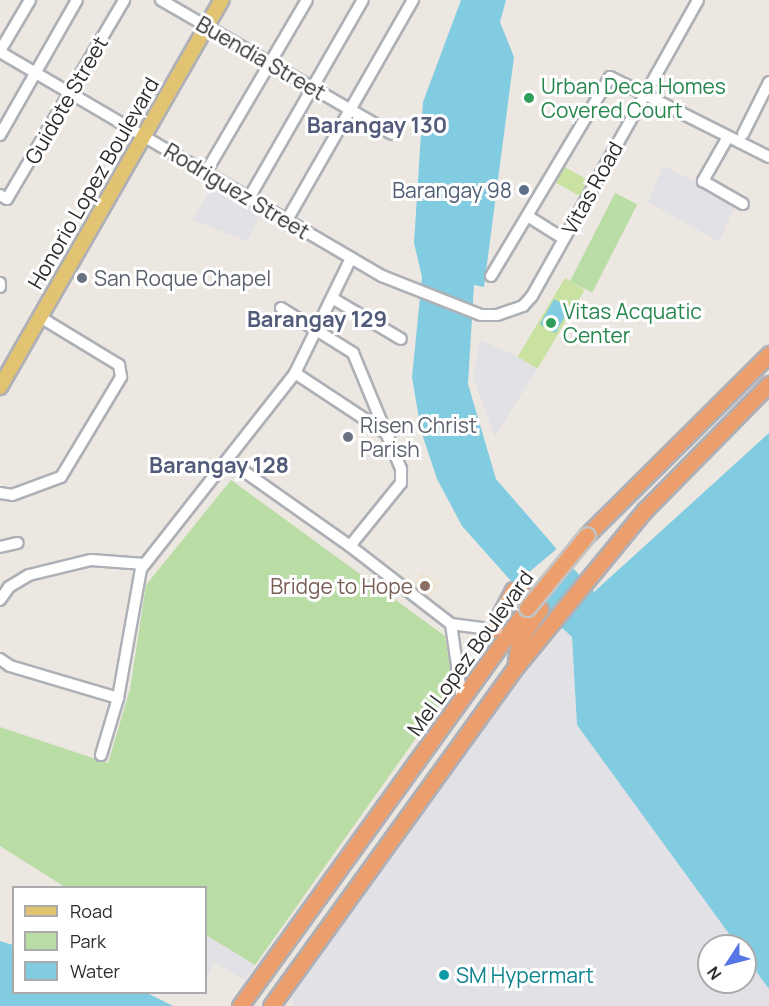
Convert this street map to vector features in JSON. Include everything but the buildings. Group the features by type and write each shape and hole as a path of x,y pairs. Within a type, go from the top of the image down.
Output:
{"highway":[{"name":"Mel Lopez Boulevard","path":"240,1006 527,608 587,535 769,354"},
{"name":"Mel Lopez Boulevard","path":"271,1006 515,668 601,567 645,510 769,384"},
{"path":"492,630 513,590 519,590 539,607 516,648 515,668"}],"main road":[{"name":"Honorio Lopez Boulevard","path":"2,379 222,0"}],"street":[{"path":"0,51 30,0"},
{"path":"0,135 77,0"},
{"name":"Guidote Street","path":"4,197 124,0"},
{"name":"Buendia Street","path":"161,0 271,62 392,135"},
{"path":"206,172 307,0"},
{"path":"249,198 363,0"},
{"path":"287,220 412,0"},
{"name":"Vitas Road","path":"482,315 497,315 523,306 564,239 698,0"},
{"name":"Rodriguez Street","path":"0,51 351,258 403,285 482,315"},
{"path":"491,276 610,77 769,157"},
{"path":"743,134 769,82"},
{"path":"728,137 703,181 743,204"},
{"path":"528,217 564,239"},
{"path":"101,755 118,698 136,582 144,564 228,460 294,373 351,258"},
{"path":"332,298 401,339"},
{"path":"281,308 353,353 402,469 401,483 350,546"},
{"path":"0,493 12,495 61,477 121,376 119,365 40,317"},
{"path":"294,373 389,435"},
{"path":"228,460 350,546 451,624 492,630 512,628"},
{"path":"0,547 18,543"},
{"path":"0,600 9,587 29,575 91,560 144,564"},
{"path":"451,624 462,699"},
{"path":"0,659 10,666 118,698"}],"shaded area":[{"path":"663,166 737,201 719,242 648,202"},
{"path":"213,186 261,213 247,241 192,220"},
{"path":"480,340 539,366 495,437 473,377"},
{"name":"Bridge to Hope","path":"422,572 439,584 428,600 411,588"},
{"path":"564,628 572,637 577,725 729,934 697,934 697,994 757,994 757,972 769,989 769,1006 294,1006 291,996 489,717"},
{"path":"207,936 255,965 245,980 215,963 207,976"}],"green space":[{"path":"561,165 588,180 579,196 552,181"},
{"path":"615,193 637,204 592,293 570,281"},
{"name":"Vitas Acquatic Center","path":"565,278 585,290 537,369 518,357"},
{"path":"231,480 445,636 453,686 255,965 207,936 207,886 63,886 0,846 0,727 108,763 130,689 146,585"}],"water":[{"path":"461,0 506,0 500,22 514,57 484,287 474,285 468,384 496,479 594,592 769,433 769,989 757,972 757,934 729,934 577,725 572,637 513,583 462,526 437,479 421,431 412,377 422,277 414,243 423,102"},
{"path":"554,299 570,308 556,333 540,324"},
{"path":"0,941 12,945 12,994 149,994 173,1006 0,1006"}],"pier":[{"path":"559,547 576,567 529,606 512,586"}],"place":[{"name":"Urban Deca Homes Covered Court","path":"529,98"},
{"name":"Barangay 98","path":"524,190"},
{"name":"San Roque Chapel","path":"82,278"},
{"name":"Vitas Acquatic Center","path":"551,323"},
{"name":"Risen Christ Parish","path":"348,437"},
{"name":"Bridge to Hope","path":"425,586"},
{"name":"SM Hypermart","path":"444,975"}],"district":[{"name":"Barangay 130","path":"377,126"},
{"name":"Barangay 129","path":"317,320"},
{"name":"Barangay 128","path":"219,466"}]}
